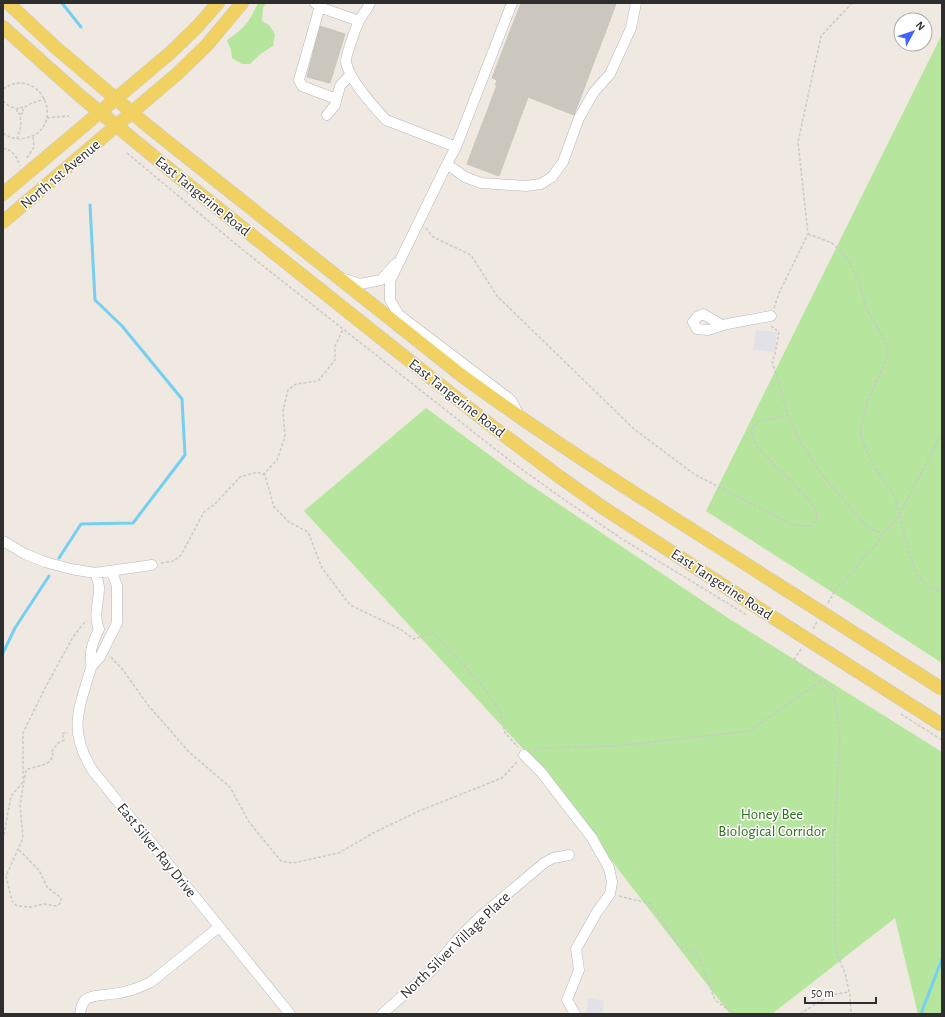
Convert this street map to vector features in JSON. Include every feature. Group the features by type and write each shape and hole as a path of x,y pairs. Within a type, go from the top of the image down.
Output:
{"main road":[{"name":"East Tangerine Road","path":"8,3 54,46 133,113 455,370 520,417 602,472 942,689"},
{"name":"North 1st Avenue","path":"3,194 101,113 185,40 218,3"},
{"name":"North 1st Avenue","path":"3,222 133,113 194,59 242,3"},
{"name":"East Tangerine Road","path":"3,28 101,113 186,183 435,382 524,450 602,507 942,725"}],"street":[{"path":"370,3 359,21 345,60 350,75 386,120 456,147"},
{"path":"512,3 456,147 390,281 390,300 399,315 511,400 520,417"},
{"path":"447,164 465,177 481,183 526,186 541,184 552,177 563,162 579,118 594,92 610,74 630,28 636,3"},
{"path":"336,100 302,86 299,80 317,5 359,21"},
{"path":"327,115 335,105 340,86 350,75"},
{"path":"336,276 360,284 380,280 402,256"},
{"path":"722,325 771,316"},
{"path":"3,542 25,554 45,562 71,569 95,573 112,572 152,565"},
{"name":"East Silver Ray Drive","path":"92,666 100,657 117,623 117,586 112,572"},
{"name":"East Silver Ray Drive","path":"95,573 99,587 96,618 96,623 99,629 91,652 92,666 79,708 78,732 87,762 290,1014"},
{"path":"524,755 541,772 592,838 609,868 612,882 610,894 597,912 576,949 580,970 567,1000 575,1014"},
{"name":"North Silver Village Place","path":"388,1012 433,969 456,941 481,916 544,863 553,858 569,855"},
{"path":"80,1014 84,1001 89,998 120,993 141,987 151,982 219,926"}],"path":[{"path":"852,3 821,36 798,142 808,234 779,293 769,324 779,332 775,354 772,361 788,415 800,442 826,480 869,528 882,533"},
{"path":"3,89 17,83 28,84 38,90 45,99 48,109 47,118 43,126 33,136 24,139 17,139 3,133"},
{"path":"3,101 9,106 17,109 45,99"},
{"path":"20,114 23,113 23,108"},
{"path":"17,109 17,112 20,114 21,126 17,139"},
{"path":"47,118 69,116"},
{"path":"3,148 13,152 16,155 20,166 33,150 33,136"},
{"path":"420,220 433,237 471,255 496,296 634,429 694,474 793,525 810,526 817,519 816,510 810,500 756,446 751,430 757,422 788,415"},
{"path":"808,234 832,244 848,259 859,282 866,308 883,337 888,349 885,363 867,402 860,432 864,446 876,469 895,497 910,556 918,576 928,586 942,592"},
{"path":"263,475 277,460 285,438 283,411 288,390 296,384 318,382 335,360 335,346 343,329"},
{"path":"825,607 837,587 853,572 864,557 878,543 882,533 896,521 942,433"},
{"path":"152,565 174,561 181,555 204,512 215,504 240,477 256,472 265,475 274,507 289,522 308,532 322,568 350,605 400,629 414,639 433,633 475,677 500,710 505,733 524,755"},
{"path":"3,840 11,796 23,782 23,733 45,688 73,637 86,621 96,618"},
{"path":"810,634 818,620"},
{"path":"802,647 794,660 836,691 835,702 840,736 834,844 835,938 837,954 845,973 849,992 851,1014"},
{"path":"104,650 123,670 148,705 189,752 230,787 249,822 281,861 293,863 339,853 373,833 419,811 502,778 524,755 540,748 617,746 749,731 821,680"},
{"path":"19,850 39,870 47,888 60,897 61,903 56,906 44,904 32,907 17,906 12,901 6,876 19,850 23,838 20,805 26,770 44,765 52,758 53,754 51,752 58,743 64,740 62,733 78,732"},
{"path":"610,894 651,904 679,946 697,952 715,1000 734,1014"},
{"path":"800,1014 830,995 849,992"}],"shaded area":[{"path":"756,330 777,332 775,350 773,352 753,350"},
{"path":"588,998 604,1001 602,1014 586,1014"}],"green space":[{"path":"258,3 266,3 263,8 262,21 269,25 275,34 273,46 259,55 250,64 242,64 232,58 227,40 246,24"},
{"path":"942,34 942,663 706,511"},
{"name":"Honey Bee Biological Corridor","path":"426,408 526,482 728,618 942,752 942,1014 918,1014 895,918 772,1014 730,1014 537,764 304,511"}],"building":[{"path":"521,3 616,4 574,115 528,97 499,176 467,164 497,85 495,85 497,80 492,78"},
{"path":"320,26 345,34 330,83 307,77"}],"waterway":[{"path":"62,3 81,27"},
{"path":"59,558 81,524 133,523 185,455 182,399 122,326 95,300 90,205"},
{"path":"3,653 15,628 49,576"},
{"path":"922,1014 942,959"}]}
